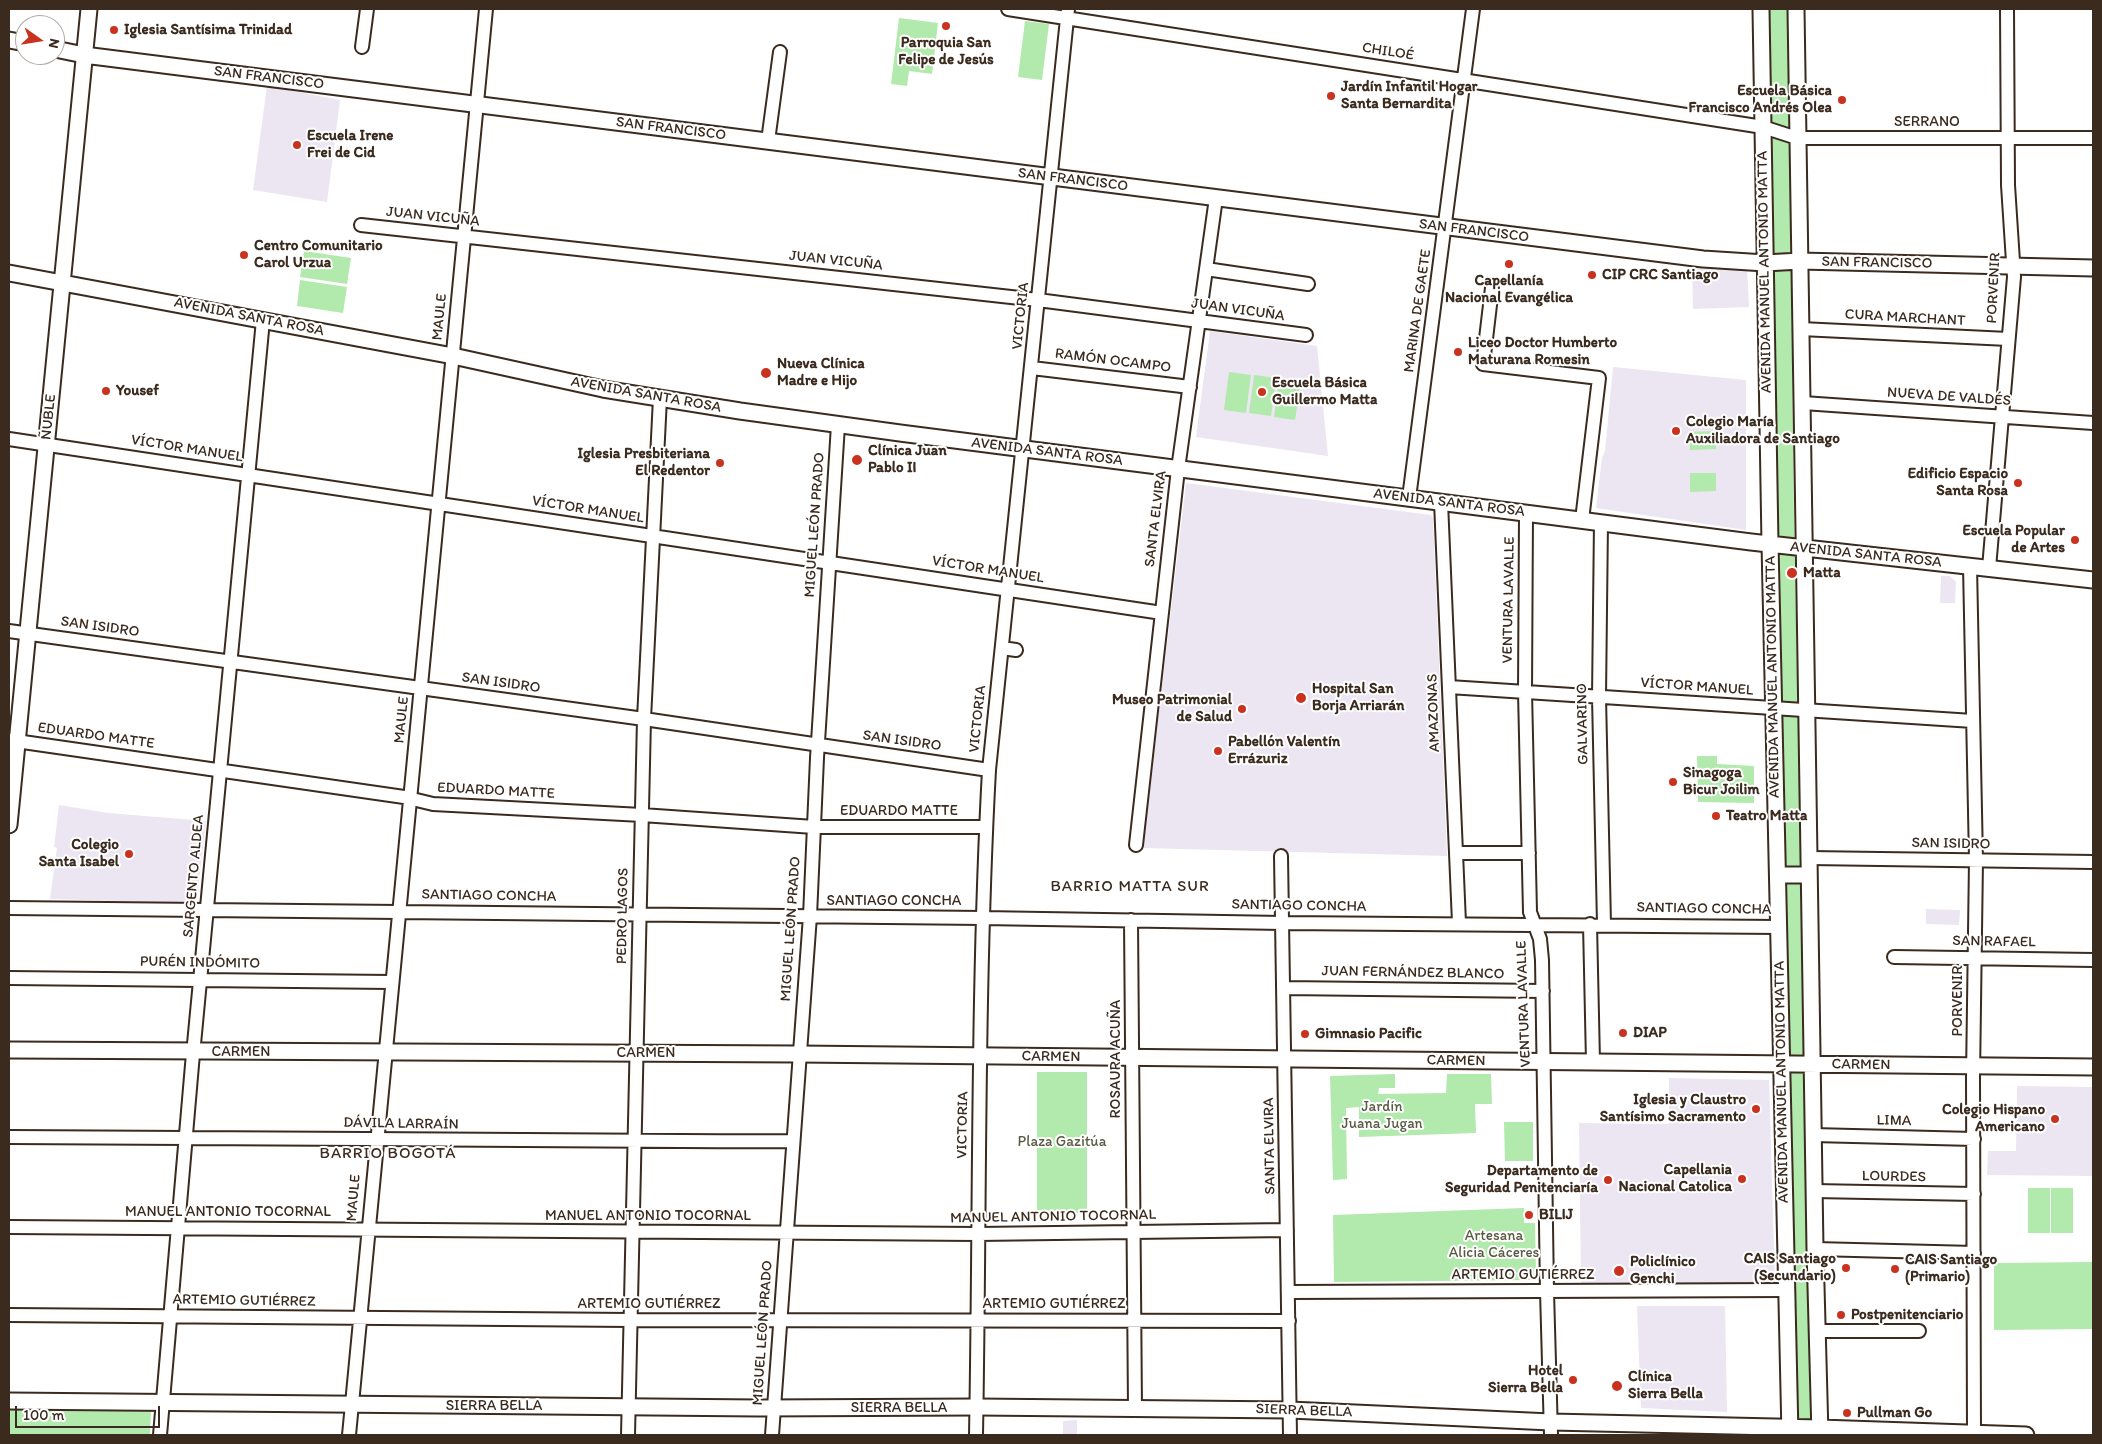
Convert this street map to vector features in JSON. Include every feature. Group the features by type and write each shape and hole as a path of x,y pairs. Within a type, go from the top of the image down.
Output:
{"main road":[{"name":"ÑUBLE","path":"9,825 13,740 28,634 89,9"},
{"name":"AVENIDA MANUEL ANTONIO MATTA","path":"1761,9 1770,544 1790,1431"},
{"name":"AVENIDA MANUEL ANTONIO MATTA","path":"1796,9 1813,1135 1820,1431"},
{"name":"SAN FRANCISCO","path":"65,51 768,142 1703,259 1765,263 1800,262 2093,268"},
{"name":"AVENIDA SANTA ROSA","path":"9,274 62,282 453,356 565,381 660,398 838,425 1770,544 2093,580"},
{"path":"1778,875 1809,875"},
{"name":"CARMEN","path":"9,1050 798,1054 2093,1067"},
{"name":"SIERRA BELLA","path":"9,1401 629,1407 977,1407 1290,1410 1551,1428 2026,1435"}],"street":[{"path":"362,47 367,9"},
{"name":"MAULE","path":"349,1435 384,1052 486,9"},
{"name":"CHILOÉ","path":"1008,9 1068,13 1763,128"},
{"name":"MARINA DE GAETE","path":"1409,498 1473,9"},
{"name":"PORVENIR","path":"1988,568 2014,266 2008,185 2007,9"},
{"name":"VICTORIA","path":"976,1435 980,1056 989,770 1068,13"},
{"path":"768,142 780,52"},
{"name":"SERRANO","path":"1763,128 1798,138 2093,138"},
{"name":"SANTA ELVIRA","path":"1136,845 1178,468 1216,198"},
{"name":"JUAN VICUÑA","path":"361,225 1038,300 1306,335"},
{"path":"1206,269 1308,284"},
{"path":"1492,288 1483,364 1599,378 1582,520"},
{"name":"SARGENTO ALDEA","path":"160,1435 186,1137 263,320"},
{"name":"CURA MARCHANT","path":"1801,329 2008,339"},
{"name":"RAMÓN OCAMPO","path":"1032,368 1190,387"},
{"name":"PEDRO LAGOS","path":"628,1435 644,719 660,398"},
{"name":"NUEVA DE VALDÉS","path":"1803,403 2093,423"},
{"name":"MIGUEL LEÓN PRADO","path":"772,1435 798,1054 810,916 818,745 838,425"},
{"name":"VÍCTOR MANUEL","path":"9,439 1162,613"},
{"name":"AMAZONAS","path":"1442,502 1459,923"},
{"name":"VENTURA LAVALLE","path":"1526,513 1524,692 1530,912 1541,947 1543,991 1551,1428"},
{"name":"GALVARINO","path":"1601,522 1598,697 1604,924"},
{"name":"PORVENIR","path":"1970,566 1976,860 1974,1434"},
{"name":"SAN ISIDRO","path":"9,631 644,719 989,770"},
{"path":"1002,648 1016,650"},
{"name":"VÍCTOR MANUEL","path":"1449,687 1973,721"},
{"name":"EDUARDO MATTE","path":"13,740 410,798 433,804 642,814 814,827 986,827"},
{"path":"1456,854 1529,854"},
{"name":"SANTA ELVIRA","path":"1282,856 1290,1435"},
{"name":"SAN ISIDRO","path":"1809,858 2093,862"},
{"name":"SANTIAGO CONCHA","path":"9,908 1779,927"},
{"name":"ROSAURA ACUÑA","path":"1131,920 1135,1408"},
{"path":"1590,924 1593,1062"},
{"name":"SAN RAFAEL","path":"1894,956 2093,960"},
{"name":"PURÉN INDÓMITO","path":"9,978 391,982"},
{"name":"JUAN FERNÁNDEZ BLANCO","path":"1284,988 1543,991"},
{"name":"LIMA","path":"1813,1135 1974,1139"},
{"name":"DÁVILA LARRAÍN","path":"9,1137 792,1141"},
{"name":"LOURDES","path":"1814,1191 1974,1194"},
{"name":"MANUEL ANTONIO TOCORNAL","path":"9,1227 978,1234 1287,1230"},
{"path":"1815,1248 1974,1253"},
{"name":"ARTEMIO GUTIÉRREZ","path":"1288,1292 1787,1290"},
{"name":"ARTEMIO GUTIÉRREZ","path":"9,1315 631,1320 1289,1321"},
{"path":"1817,1331 1919,1331"}],"shaded area":[{"name":"Escuela Irene Frei de Cid","path":"267,86 340,100 327,202 253,190"},
{"path":"1692,262 1747,268 1749,307 1693,309"},
{"name":"Escuela Básica Guillermo Matta","path":"1210,331 1317,346 1328,456 1196,437"},
{"name":"Colegio María Auxiliadora de Santiago","path":"1613,367 1746,380 1746,530 1596,508 1602,458 1605,451"},
{"name":"Hospital San Borja Arriarán","path":"1186,483 1431,515 1433,518 1447,856 1143,848"},
{"path":"1941,576 1950,576 1956,582 1955,603 1940,603"},
{"name":"Colegio Santa Isabel","path":"59,805 108,813 206,821 197,898 190,903 50,899 57,848 54,847"},
{"path":"1926,909 1960,910 1959,925 1926,924"},
{"path":"1669,1078 1769,1080 1775,1285 1581,1285 1579,1123 1669,1124"},
{"name":"Colegio Hispano Americano","path":"2017,1086 2093,1087 2093,1176 1987,1175 1988,1151 2016,1151"},
{"path":"1637,1306 1725,1306 1727,1412 1641,1408"},
{"path":"1077,1420 1077,1435 1063,1435 1063,1421"}],"green space":[{"path":"1769,9 1788,9 1794,519 1812,1435 1797,1435 1776,521"},
{"path":"899,18 938,23 932,74 909,71 907,86 891,84"},
{"path":"1025,21 1049,24 1042,80 1018,77"},
{"path":"304,251 351,258 347,284 300,277"},
{"path":"300,280 347,287 343,313 297,306"},
{"path":"1229,372 1251,375 1246,413 1224,410"},
{"path":"1254,375 1276,378 1271,416 1249,413"},
{"path":"1279,379 1301,382 1295,420 1274,417"},
{"path":"1716,431 1716,449 1690,450 1689,432"},
{"path":"1690,473 1716,473 1716,491 1690,492"},
{"path":"1697,756 1717,756 1717,764 1754,766 1754,803 1698,802"},
{"name":"Plaza Gazitúa","path":"1037,1072 1087,1072 1087,1213 1037,1213"},
{"name":"Jardín Juana Jugan","path":"1395,1074 1395,1088 1379,1088 1378,1094 1446,1093 1447,1074 1491,1074 1492,1104 1475,1104 1476,1133 1359,1137 1359,1107 1346,1108 1347,1179 1333,1180 1330,1076"},
{"path":"1504,1122 1533,1122 1533,1161 1505,1161"},
{"path":"2028,1188 2050,1188 2050,1233 2028,1233"},
{"path":"2051,1188 2073,1188 2073,1233 2051,1233"},
{"name":"Artesana Alicia Cáceres","path":"1524,1208 1524,1223 1535,1223 1536,1275 1531,1280 1334,1282 1333,1215"},
{"path":"2093,1262 2093,1329 1994,1330 1994,1263"},
{"path":"9,1408 151,1410 150,1435 9,1435"}],"place":[{"name":"Parroquia San Felipe de Jesús","path":"946,26"},
{"name":"Iglesia Santísima Trinidad","path":"114,30"},
{"name":"Jardín Infantil Hogar Santa Bernardita","path":"1331,96"},
{"name":"Escuela Básica Francisco Andrés Olea","path":"1842,100"},
{"name":"Escuela Irene Frei de Cid","path":"297,145"},
{"name":"Centro Comunitario Carol Urzua","path":"244,255"},
{"name":"Capellanía Nacional Evangélica","path":"1509,264"},
{"name":"CIP CRC Santiago","path":"1592,275"},
{"name":"Liceo Doctor Humberto Maturana Romesin","path":"1458,352"},
{"name":"Nueva Clínica Madre e Hijo","path":"766,373"},
{"name":"Yousef","path":"106,391"},
{"name":"Escuela Básica Guillermo Matta","path":"1262,392"},
{"name":"Colegio María Auxiliadora de Santiago","path":"1676,431"},
{"name":"Clínica Juan Pablo II","path":"857,460"},
{"name":"Iglesia Presbiteriana El Redentor","path":"720,463"},
{"name":"Edificio Espacio Santa Rosa","path":"2018,483"},
{"name":"Escuela Popular de Artes","path":"2075,540"},
{"name":"Matta","path":"1792,573"},
{"name":"Hospital San Borja Arriarán","path":"1301,698"},
{"name":"Museo Patrimonial de Salud","path":"1242,709"},
{"name":"Pabellón Valentín Errázuriz","path":"1218,751"},
{"name":"Sinagoga Bicur Joilim","path":"1673,782"},
{"name":"Teatro Matta","path":"1716,816"},
{"name":"Colegio Santa Isabel","path":"129,854"},
{"name":"DIAP","path":"1623,1033"},
{"name":"Gimnasio Pacific","path":"1305,1034"},
{"name":"Iglesia y Claustro Santísimo Sacramento","path":"1756,1109"},
{"name":"Colegio Hispano Americano","path":"2055,1119"},
{"name":"Capellania Nacional Catolica","path":"1742,1179"},
{"name":"Departamento de Seguridad Penitenciaría","path":"1608,1180"},
{"name":"BILIJ","path":"1529,1215"},
{"name":"CAIS Santiago (Secundario)","path":"1846,1268"},
{"name":"CAIS Santiago (Primario)","path":"1895,1269"},
{"name":"Policlínico Genchi","path":"1619,1271"},
{"name":"Postpenitenciario","path":"1841,1315"},
{"name":"Hotel Sierra Bella","path":"1573,1380"},
{"name":"Clínica Sierra Bella","path":"1617,1386"},
{"name":"Pullman Go","path":"1847,1413"}],"district":[{"name":"BARRIO MATTA SUR","path":"1130,887"},
{"name":"BARRIO BOGOTÁ","path":"388,1154"}]}
